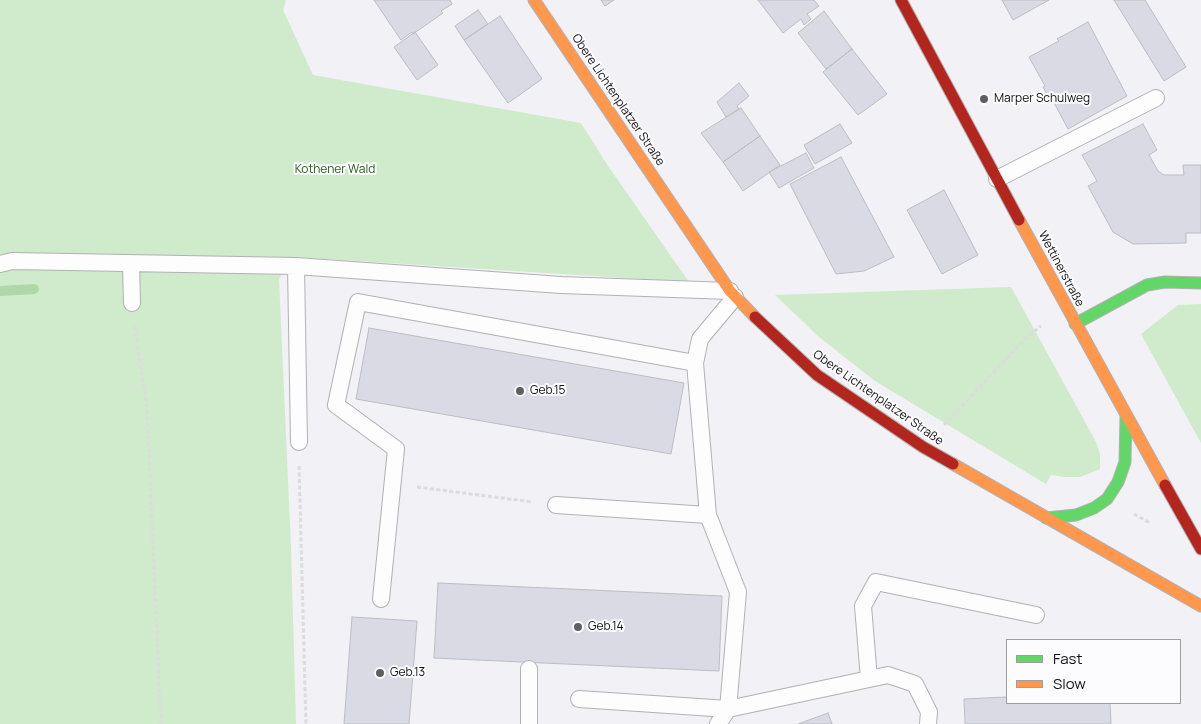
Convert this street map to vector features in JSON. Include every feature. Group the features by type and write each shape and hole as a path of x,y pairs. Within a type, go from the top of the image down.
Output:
{"street":[{"name":"Obere Lichtenplatzer Straße","path":"534,0 733,294 767,330 817,375 923,448 1201,606"},
{"name":"Wettinerstraße","path":"901,0 1075,324 1201,549"},
{"path":"1075,324 1147,285 1165,282 1201,283"},
{"path":"1046,518 1076,515 1094,508 1107,499 1118,482 1125,462 1126,413"}],"lane":[{"path":"997,179 1156,98"},
{"path":"0,264 12,262 296,266 561,285 733,294"},
{"path":"131,264 132,302"},
{"path":"296,266 299,442"},
{"path":"718,724 728,709 738,592 708,515 695,363 700,340 733,294"},
{"path":"381,599 396,449 336,406 358,302 695,363"},
{"path":"556,505 708,515"},
{"path":"869,679 863,606 876,582 1036,615"},
{"path":"529,724 530,669"},
{"path":"579,700 728,709 888,676 915,684 929,712 928,724"}],"path":[{"path":"132,302 146,409 161,724"},
{"path":"923,448 1027,338 1041,326"},
{"path":"299,442 306,724"},
{"path":"392,484 556,505"}],"green space":[{"name":"Kothener Wald","path":"0,0 286,0 283,10 313,75 581,123 608,166 689,282 294,257 279,279 291,548 296,724 0,724"},
{"path":"1011,287 1096,442 1100,454 1100,469 1080,477 1051,475 1046,484 875,381 819,337 775,295"},
{"path":"1201,304 1201,443 1141,334 1178,305"}],"building":[{"path":"374,0 450,0 452,4 441,11 443,13 401,40"},
{"path":"601,0 614,0 605,6"},
{"path":"758,0 814,0 819,6 807,14 811,19 804,25 801,19 783,33"},
{"path":"1002,0 1049,0 1013,20"},
{"path":"1114,0 1145,0 1186,67 1164,81"},
{"path":"478,10 488,24 464,40 455,26"},
{"path":"824,11 852,49 826,69 798,33"},
{"path":"500,16 542,79 508,103 464,40"},
{"path":"1088,22 1127,96 1068,129 1052,99 1050,100 1043,87 1045,86 1029,57 1059,41 1057,39"},
{"path":"415,32 438,65 417,80 394,47"},
{"path":"852,49 887,94 858,115 823,72"},
{"path":"739,83 749,96 737,106 739,109 726,117 717,102"},
{"path":"741,108 760,136 723,162 701,133"},
{"path":"840,124 852,143 815,164 804,145"},
{"path":"1143,124 1157,150 1149,155 1158,171 1164,175 1184,175 1183,165 1201,165 1201,233 1186,233 1186,243 1133,244 1113,232 1088,186 1097,181 1082,155"},
{"path":"760,136 780,165 743,191 723,162"},
{"path":"806,153 814,168 779,188 769,172"},
{"path":"841,157 894,257 864,271 836,274 790,184"},
{"path":"944,190 978,255 942,274 907,210"},
{"name":"Geb.15","path":"369,328 684,383 671,454 356,399"},
{"name":"Geb.14","path":"438,583 722,596 719,671 434,658"},
{"name":"Geb.13","path":"352,617 417,621 409,724 344,724"},
{"path":"1006,697 1006,704 1110,704 1111,724 965,724 964,699"},
{"path":"828,713 832,724 798,724"}],"waterway":[{"path":"0,291 34,289"}],"traffic: fast":[{"path":"1075,324 1147,285 1165,282 1201,283"},
{"path":"1046,518 1076,515 1094,508 1107,499 1118,482 1125,462 1126,416"}],"traffic: slow":[{"path":"534,0 730,291 755,317"},
{"path":"1019,220 1165,485"},
{"path":"953,464 1201,606"}],"traffic: jam":[{"path":"901,0 1019,220"},
{"path":"755,317 817,375 923,447 953,464"},
{"path":"1165,485 1201,549"}],"place":[{"name":"Marper Schulweg","path":"984,99"},
{"name":"Geb.15","path":"520,391"},
{"name":"Geb.14","path":"578,627"},
{"name":"Geb.13","path":"380,673"}]}
